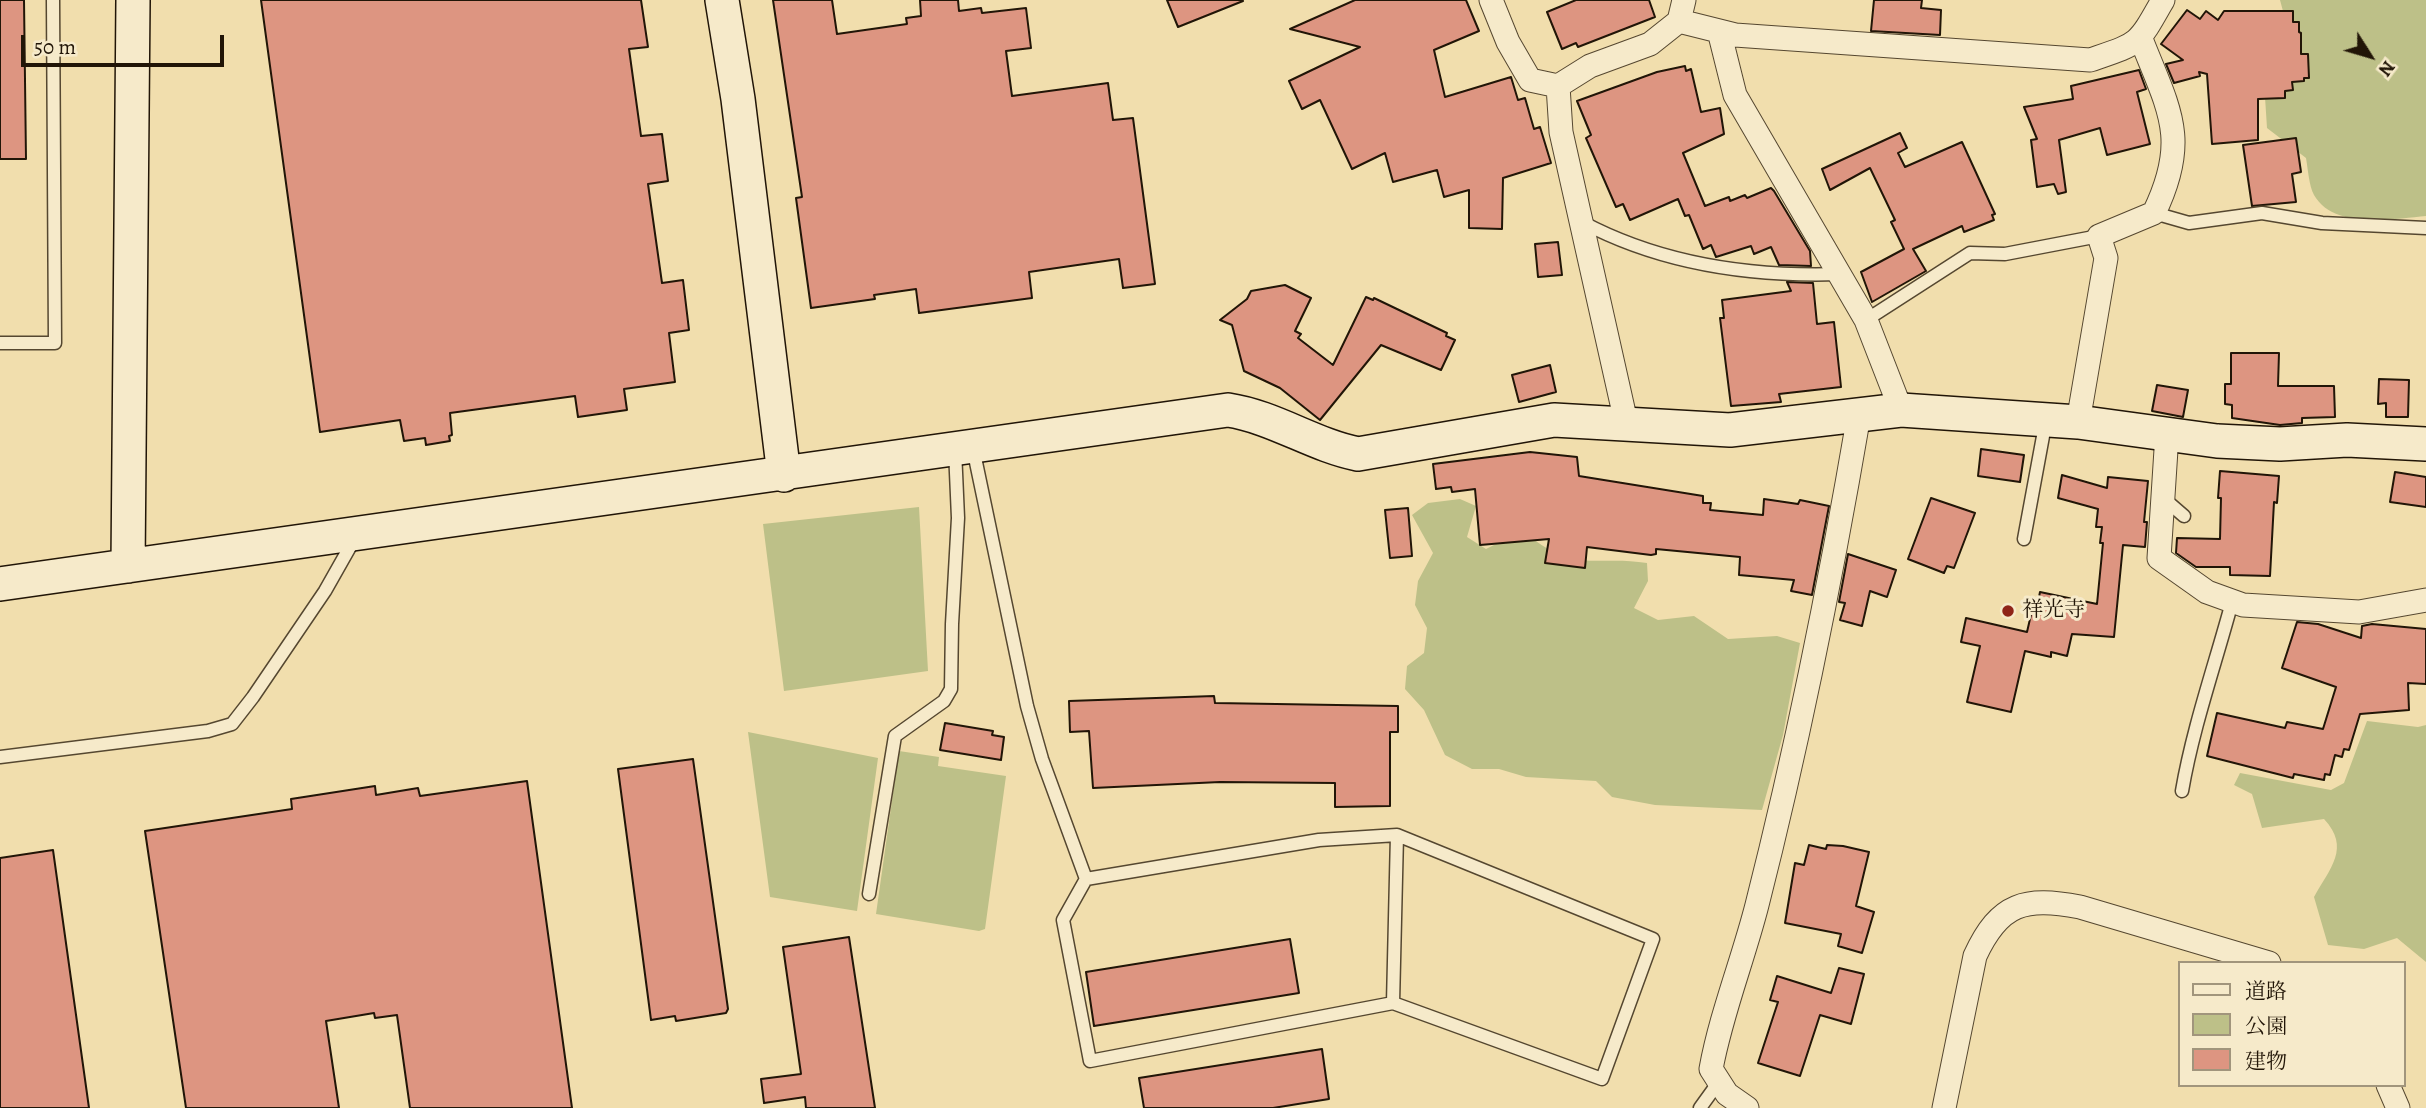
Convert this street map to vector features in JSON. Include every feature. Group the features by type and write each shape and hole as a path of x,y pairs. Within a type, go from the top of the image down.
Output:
{"street":[{"path":"128,566 133,0"},
{"path":"722,0 738,99 784,475"},
{"path":"1491,0 1508,42 1530,80 1558,86 1590,66 1650,44 1681,10 1719,31 1735,35 2090,60 2130,47 2141,39 2164,0"},
{"path":"1719,31 1735,95 1866,320 1901,410"},
{"path":"2062,421 2106,258 2099,236 2154,213 2168,184 2174,123 2141,39"},
{"path":"1558,86 1561,132 1626,422"},
{"path":"0,584 1228,410 1264,419 1331,448 1358,454 1554,420 1730,430 1901,410 2062,421 2217,441 2280,444 2347,440 2426,444"},
{"path":"1747,1108 1718,1083 1711,1069 1715,1047 1757,906 1777,819 1832,570 1859,415"},
{"path":"2167,434 2159,558 2207,592 2243,605 2359,612 2426,600"},
{"path":"1944,1108 1975,956 1985,934 2006,911 2024,903 2049,902 2080,907 2262,961"},
{"path":"2389,1087 2398,1108"}],"lane":[{"path":"0,343 55,343 53,0"},
{"path":"2154,213 2189,223 2262,213 2322,223 2426,228"},
{"path":"1582,222 1623,244 1679,259 1759,273 1840,274"},
{"path":"1866,320 1970,253 2005,254 2099,236"},
{"path":"2024,539 2062,421"},
{"path":"964,449 1042,759 1086,879 1063,920 1090,1061 1393,1003 1602,1079 1653,939 1397,835 1318,840 1086,879"},
{"path":"869,894 895,736 944,701 951,689 951,624 964,449"},
{"path":"2162,496 2184,516"},
{"path":"0,757 208,732 232,724 310,613 357,534"},
{"path":"2182,791 2192,733 2205,701 2232,601"},
{"path":"1393,1003 1397,835"},
{"path":"1700,1108 1718,1083"}],"green space":[{"path":"2280,0 2426,0 2426,216 2365,220 2335,213 2323,206 2314,195 2306,158 2267,128 2265,97 2294,52"},
{"path":"1460,499 1476,506 1467,537 1486,549 1502,541 1532,538 1562,556 1588,561 1647,563 1648,581 1634,608 1658,620 1694,616 1728,639 1777,636 1800,643 1783,735 1762,810 1655,805 1612,797 1596,781 1526,777 1499,769 1472,769 1445,755 1424,710 1405,689 1407,666 1424,653 1427,628 1415,605 1418,581 1433,553 1412,515 1428,503"},
{"path":"919,507 928,671 784,691 763,524"},
{"path":"2367,721 2418,727 2426,725 2426,962 2397,938 2364,949 2328,945 2314,897 2335,858 2336,839 2332,829 2324,819 2262,828 2252,794 2234,785 2240,773 2331,790 2344,783"},
{"path":"748,732 878,758 857,911 770,897"},
{"path":"899,751 939,757 938,766 1006,776 985,929 979,931 876,914"}],"building":[{"path":"0,0 24,0 26,159 0,159"},
{"path":"261,0 641,0 648,47 629,49 641,136 662,134 668,181 648,184 662,283 683,280 689,330 669,333 675,382 624,389 627,410 578,417 575,396 450,413 450,441 426,445 425,438 404,441 400,420 320,432"},
{"path":"773,0 832,0 837,34 907,24 906,18 921,16 920,0 958,0 959,11 981,8 982,13 1026,8 1031,48 1006,51 1012,96 1108,83 1113,120 1133,118 1155,284 1123,288 1119,259 1029,272 1032,298 919,313 916,289 874,295 875,299 811,308 796,198 802,197"},
{"path":"1167,0 1242,0 1243,1 1178,27"},
{"path":"1355,0 1466,0 1479,31 1434,50 1445,97 1511,77 1518,100 1525,98 1534,129 1540,127 1551,163 1503,178 1502,229 1469,228 1469,190 1444,197 1437,170 1393,182 1385,153 1352,169 1320,100 1302,109 1289,81 1360,47 1290,29"},
{"path":"1576,0 1649,0 1655,17 1578,47 1576,43 1562,49 1547,12"},
{"path":"1874,0 1922,0 1921,8 1941,10 1940,35 1871,31"},
{"path":"2187,10 2200,19 2206,11 2218,20 2224,11 2293,11 2293,22 2299,22 2301,54 2308,54 2309,78 2292,82 2293,90 2285,91 2285,98 2258,99 2258,140 2212,144 2207,74 2199,72 2200,76 2174,83 2166,64 2183,60 2161,44"},
{"path":"1685,66 1686,71 1691,69 1701,112 1720,108 1724,134 1683,153 1705,206 1729,197 1730,201 1745,195 1747,198 1771,188 1810,251 1811,266 1779,265 1771,247 1754,254 1751,246 1716,257 1711,245 1703,249 1689,215 1685,216 1678,199 1630,220 1623,204 1616,207 1586,138 1591,135 1577,101 1657,72"},
{"path":"2139,70 2146,89 2137,92 2150,144 2107,155 2100,128 2059,140 2066,192 2058,194 2054,184 2037,187 2031,140 2037,139 2024,107 2073,99 2071,86"},
{"path":"1900,133 1907,148 1898,153 1905,167 1962,142 1995,214 1992,215 1994,220 1964,232 1962,226 1913,249 1926,271 1872,302 1861,272 1904,249 1891,222 1895,220 1870,168 1830,190 1822,169"},
{"path":"2296,138 2301,172 2292,174 2296,202 2252,206 2243,145"},
{"path":"1558,242 1562,275 1538,277 1535,244"},
{"path":"1787,282 1813,283 1817,324 1834,322 1841,387 1779,394 1781,402 1731,406 1720,318 1724,318 1722,300 1791,291"},
{"path":"1285,285 1311,298 1295,331 1301,334 1298,338 1333,365 1366,297 1373,300 1374,298 1447,333 1446,336 1455,340 1441,370 1381,345 1320,420 1280,388 1244,371 1232,325 1220,320 1247,299 1251,291"},
{"path":"2231,353 2279,353 2278,386 2334,386 2335,417 2302,418 2302,423 2280,425 2232,418 2232,405 2225,404 2225,384 2231,384"},
{"path":"1550,365 1556,392 1519,402 1512,375"},
{"path":"2379,379 2409,380 2408,417 2386,417 2386,403 2378,404"},
{"path":"2157,385 2188,390 2183,417 2152,411"},
{"path":"1981,449 2024,455 2020,482 1978,476"},
{"path":"1530,452 1577,457 1579,476 1703,496 1703,503 1711,503 1710,510 1763,515 1764,499 1798,504 1800,500 1829,506 1812,595 1791,591 1794,580 1739,575 1740,557 1656,549 1656,554 1651,555 1587,547 1585,568 1545,563 1549,539 1480,545 1475,489 1452,492 1451,487 1436,489 1433,464"},
{"path":"2220,471 2279,476 2277,503 2274,502 2270,576 2230,575 2230,567 2196,567 2176,553 2177,538 2220,539"},
{"path":"2395,472 2426,477 2426,507 2390,502"},
{"path":"2062,475 2107,488 2108,477 2148,481 2144,522 2147,522 2145,547 2123,545 2114,637 2072,634 2067,656 2051,652 2051,657 2025,651 2011,712 1967,702 1980,646 1961,642 1966,618 2027,632 2033,606 2037,607 2040,592 2097,604 2103,543 2100,543 2102,527 2096,527 2098,509 2058,498"},
{"path":"1931,498 1975,513 1954,568 1947,566 1944,573 1908,559"},
{"path":"1408,508 1412,556 1390,558 1385,510"},
{"path":"1848,554 1896,570 1887,597 1870,591 1862,626 1840,620 1845,603 1839,602"},
{"path":"2297,622 2318,624 2361,638 2362,626 2372,624 2426,629 2426,684 2408,683 2409,710 2360,714 2349,750 2344,749 2342,757 2335,755 2330,775 2325,774 2324,780 2294,774 2293,778 2207,756 2217,713 2285,728 2287,722 2323,729 2336,687 2282,668"},
{"path":"1214,696 1215,703 1398,706 1398,732 1390,732 1390,806 1335,807 1335,783 1220,782 1093,788 1089,731 1070,732 1069,701"},
{"path":"945,723 993,731 992,735 1004,737 1001,760 940,750"},
{"path":"693,759 728,1009 726,1013 676,1021 675,1016 651,1020 618,769"},
{"path":"527,781 572,1108 410,1108 397,1015 375,1018 374,1013 326,1021 339,1108 186,1108 145,831 292,809 291,799 375,786 376,795 418,788 420,796"},
{"path":"1809,845 1826,849 1827,845 1843,846 1869,852 1856,906 1874,912 1862,953 1838,946 1841,934 1785,923 1795,863 1804,865"},
{"path":"53,850 89,1108 0,1108 0,858"},
{"path":"849,937 875,1108 806,1108 805,1097 764,1103 761,1079 801,1074 783,947"},
{"path":"1290,939 1299,993 1094,1026 1086,972"},
{"path":"1839,968 1864,974 1851,1024 1820,1015 1800,1076 1758,1063 1778,1002 1770,1000 1777,976 1831,993"},
{"path":"1322,1049 1329,1099 1273,1108 1144,1108 1139,1078"}],"place":[{"name":"祥光寺","path":"2008,611"}]}
